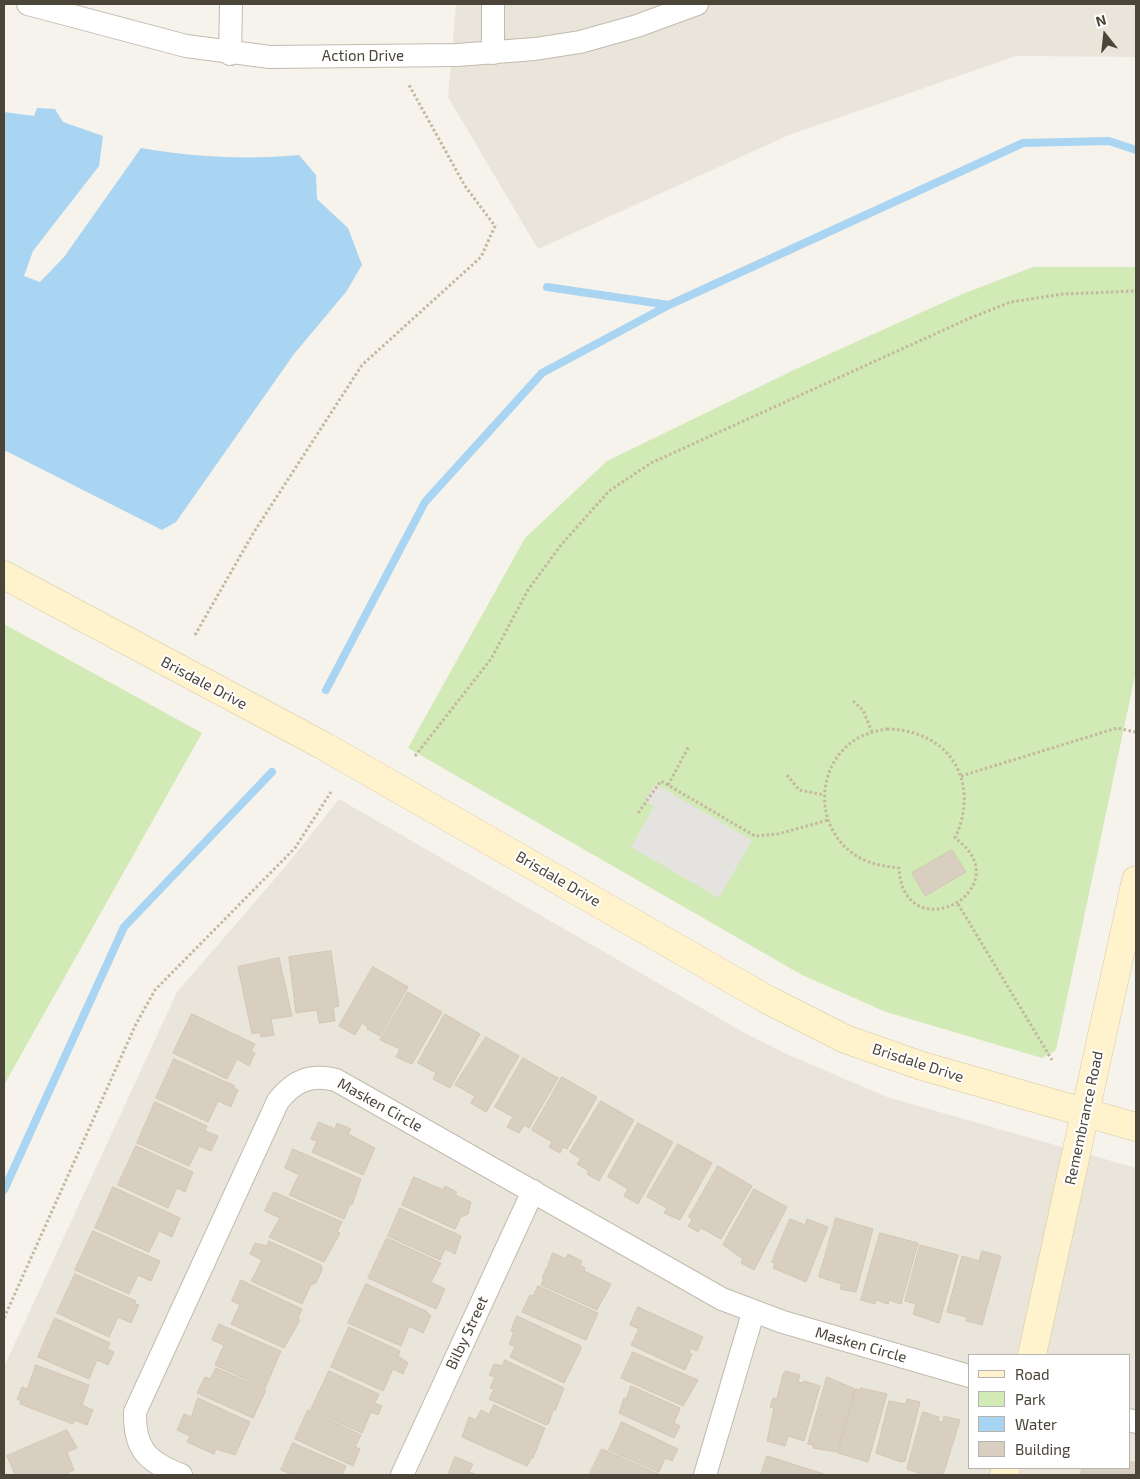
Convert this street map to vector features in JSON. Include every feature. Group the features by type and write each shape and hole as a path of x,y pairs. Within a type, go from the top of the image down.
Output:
{"street":[{"name":"Action Drive","path":"28,4 186,46 230,54 270,57 493,53 580,42 637,26 697,4"},
{"path":"230,54 231,4"},
{"path":"493,4 493,53"},
{"name":"Brisdale Drive","path":"4,575 322,745 768,1000 845,1039 922,1066 1136,1128"},
{"name":"Remembrance Road","path":"1032,1354 1136,880"},
{"name":"Masken Circle","path":"181,1475 154,1463 144,1453 138,1440 136,1412 278,1101 289,1088 318,1076 336,1080 722,1299 753,1313 968,1376"},
{"name":"Bilby Street","path":"402,1475 533,1191"},
{"path":"705,1475 753,1313"}],"path":[{"path":"195,635 254,532 362,365 481,257 495,226 466,186 409,84"},
{"path":"415,756 490,659 528,590 561,545 609,490 651,463 970,318 1011,302 1063,294 1136,291"},
{"path":"853,701 863,710 872,732"},
{"path":"961,776 1117,728 1136,732"},
{"path":"903,729 932,740 954,762 961,776 965,792 965,808 955,838 971,854 975,876 966,896 958,904 938,910 918,904 903,889 899,868 870,863 856,856 844,846 828,820 824,795 828,774 835,760 858,738 872,732 903,729"},
{"path":"668,785 689,746"},
{"path":"787,775 799,790 824,795"},
{"path":"638,813 661,781 755,836 778,834 828,820"},
{"path":"4,1318 136,1024 155,990 295,848 331,792"},
{"path":"958,904 1052,1060"}],"shaded area":[{"path":"456,4 1136,4 1136,57 1016,56 789,135 538,249 448,97"},
{"path":"655,784 752,840 719,898 631,847 654,806 645,800"},
{"path":"339,799 743,1032 789,1055 887,1097 1136,1168 1136,1475 4,1475 4,1367 177,992 286,866"}],"green space":[{"path":"1033,267 1136,267 1136,671 1056,1050 1042,1058 886,1012 802,975 408,748 525,538 607,461 796,369 960,295"},
{"path":"4,624 202,733 4,1085"}],"water":[{"path":"37,108 55,109 63,122 103,136 99,166 33,251 24,276 40,282 64,257 141,148 180,154 220,157 299,155 316,175 317,199 348,228 362,265 346,292 294,354 176,522 162,530 4,450 4,112 34,116"}],"building":[{"path":"952,850 966,872 925,896 912,873"},
{"path":"331,951 339,1006 333,1007 335,1021 319,1023 317,1010 296,1013 289,957"},
{"path":"279,958 292,1016 271,1019 274,1035 261,1037 260,1032 252,1034 238,967"},
{"path":"373,967 408,987 380,1036 367,1029 368,1027 362,1023 355,1035 339,1026"},
{"path":"408,992 442,1012 412,1064 396,1057 400,1049 380,1040"},
{"path":"192,1014 255,1044 251,1051 255,1053 249,1066 237,1059 227,1079 173,1053"},
{"path":"445,1014 480,1034 450,1088 433,1079 436,1073 418,1063"},
{"path":"486,1037 519,1056 486,1112 471,1103 475,1096 455,1085"},
{"path":"523,1058 558,1078 529,1128 524,1125 519,1133 507,1127 513,1117 495,1107"},
{"path":"174,1059 235,1086 234,1088 238,1090 231,1107 218,1101 208,1122 156,1098"},
{"path":"562,1077 597,1097 567,1149 563,1147 560,1153 549,1147 552,1142 532,1130"},
{"path":"601,1101 634,1120 599,1181 587,1174 589,1171 577,1164 581,1159 570,1152"},
{"path":"155,1102 207,1126 205,1131 218,1136 211,1151 199,1146 189,1166 137,1143"},
{"path":"319,1122 335,1129 337,1123 351,1129 348,1134 375,1148 363,1175 312,1152 317,1141 311,1139"},
{"path":"638,1123 673,1142 638,1204 624,1196 628,1189 608,1177"},
{"path":"678,1144 712,1163 680,1220 664,1213 667,1208 647,1197"},
{"path":"136,1146 193,1172 185,1192 177,1188 168,1208 118,1185"},
{"path":"293,1149 361,1179 352,1205 350,1204 344,1219 289,1195 299,1175 285,1168"},
{"path":"718,1166 752,1186 721,1239 701,1228 698,1232 688,1226 692,1220 689,1217"},
{"path":"414,1177 443,1190 445,1186 457,1192 455,1195 471,1202 468,1214 461,1217 455,1229 402,1205"},
{"path":"113,1187 180,1218 172,1237 159,1231 149,1252 95,1228"},
{"path":"754,1189 787,1207 754,1270 741,1263 743,1259 723,1245"},
{"path":"274,1192 342,1222 337,1232 340,1233 324,1262 269,1237 280,1218 265,1211"},
{"path":"400,1208 461,1236 455,1254 445,1249 440,1260 388,1236"},
{"path":"836,1218 873,1229 856,1292 840,1289 842,1284 819,1277"},
{"path":"790,1219 805,1225 807,1219 828,1227 806,1282 773,1268 775,1263 772,1262"},
{"path":"93,1231 160,1261 151,1281 138,1275 129,1294 75,1270"},
{"path":"880,1233 918,1243 901,1304 889,1300 888,1304 876,1300 875,1304 861,1300"},
{"path":"387,1238 441,1263 431,1282 445,1289 436,1309 368,1278"},
{"path":"269,1241 321,1265 322,1270 316,1283 311,1285 302,1304 251,1281 262,1260 250,1254 255,1243 267,1246"},
{"path":"920,1245 958,1255 939,1323 913,1314 916,1304 905,1301"},
{"path":"982,1251 1001,1256 982,1325 966,1321 967,1317 947,1312 962,1256 979,1261"},
{"path":"553,1253 566,1259 568,1254 582,1261 580,1265 585,1268 584,1271 611,1284 597,1310 541,1285 547,1267 549,1268 548,1265"},
{"path":"75,1274 136,1301 135,1304 139,1305 131,1323 118,1317 109,1337 57,1313"},
{"path":"241,1280 302,1309 298,1318 300,1320 284,1348 231,1324 240,1305 232,1301"},
{"path":"366,1284 426,1311 431,1316 423,1333 409,1326 401,1346 348,1323"},
{"path":"538,1286 598,1313 586,1340 522,1312 530,1295 533,1296"},
{"path":"638,1307 703,1337 697,1351 691,1348 689,1353 692,1354 685,1370 631,1345 639,1329 630,1325"},
{"path":"517,1316 581,1346 564,1383 510,1357 515,1347 509,1344 514,1332 511,1331"},
{"path":"55,1318 110,1343 107,1349 114,1352 108,1365 97,1360 89,1379 38,1357"},
{"path":"219,1324 281,1351 265,1388 215,1365 224,1345 212,1340"},
{"path":"349,1327 400,1351 398,1356 408,1363 403,1374 393,1369 383,1391 331,1367"},
{"path":"633,1352 698,1380 683,1406 621,1378"},
{"path":"505,1360 564,1388 555,1411 553,1410 549,1423 546,1425 489,1399 494,1389 490,1388 495,1377 489,1375 494,1364 502,1366"},
{"path":"36,1365 89,1385 82,1405 93,1410 87,1425 74,1420 73,1424 20,1404 21,1401 17,1399 22,1387 27,1389"},
{"path":"216,1368 266,1390 253,1418 197,1393 205,1377 210,1379"},
{"path":"329,1371 379,1394 375,1403 382,1406 378,1415 371,1412 362,1433 311,1410"},
{"path":"786,1371 800,1375 798,1382 803,1383 804,1381 820,1386 804,1441 788,1436 785,1446 767,1441 774,1408 770,1407 773,1398 777,1399 783,1374"},
{"path":"827,1377 855,1389 837,1452 813,1448 813,1445 808,1444"},
{"path":"631,1386 680,1408 674,1423 680,1426 674,1438 619,1413 624,1398 626,1399"},
{"path":"861,1388 887,1394 868,1462 838,1453 856,1389 860,1390"},
{"path":"198,1398 250,1422 235,1455 216,1449 214,1454 187,1442 190,1436 177,1430 184,1414 191,1417"},
{"path":"907,1399 920,1402 905,1461 901,1462 876,1453 889,1401 906,1404"},
{"path":"494,1405 545,1428 533,1458 527,1466 462,1437 469,1417 476,1420 481,1410 489,1414"},
{"path":"308,1410 361,1435 355,1447 360,1449 353,1466 295,1439"},
{"path":"923,1412 939,1417 938,1421 943,1422 944,1416 960,1420 943,1475 923,1475 907,1469"},
{"path":"622,1422 678,1449 672,1461 665,1458 659,1472 609,1450"},
{"path":"67,1430 77,1448 67,1452 74,1470 63,1475 15,1475 7,1456"},
{"path":"293,1443 346,1466 342,1475 292,1475 281,1470"},
{"path":"602,1449 659,1474 659,1475 589,1475"},
{"path":"767,1456 827,1475 761,1475"},
{"path":"455,1457 473,1464 469,1472 478,1475 448,1475"},
{"path":"1130,1461 1136,1463 1136,1475 1080,1475 1082,1469 1130,1469"}],"waterway":[{"path":"326,690 425,502 542,373 669,305 1023,143 1109,141 1136,150"},
{"path":"547,287 669,305"},
{"path":"4,1190 124,927 272,772"}]}
